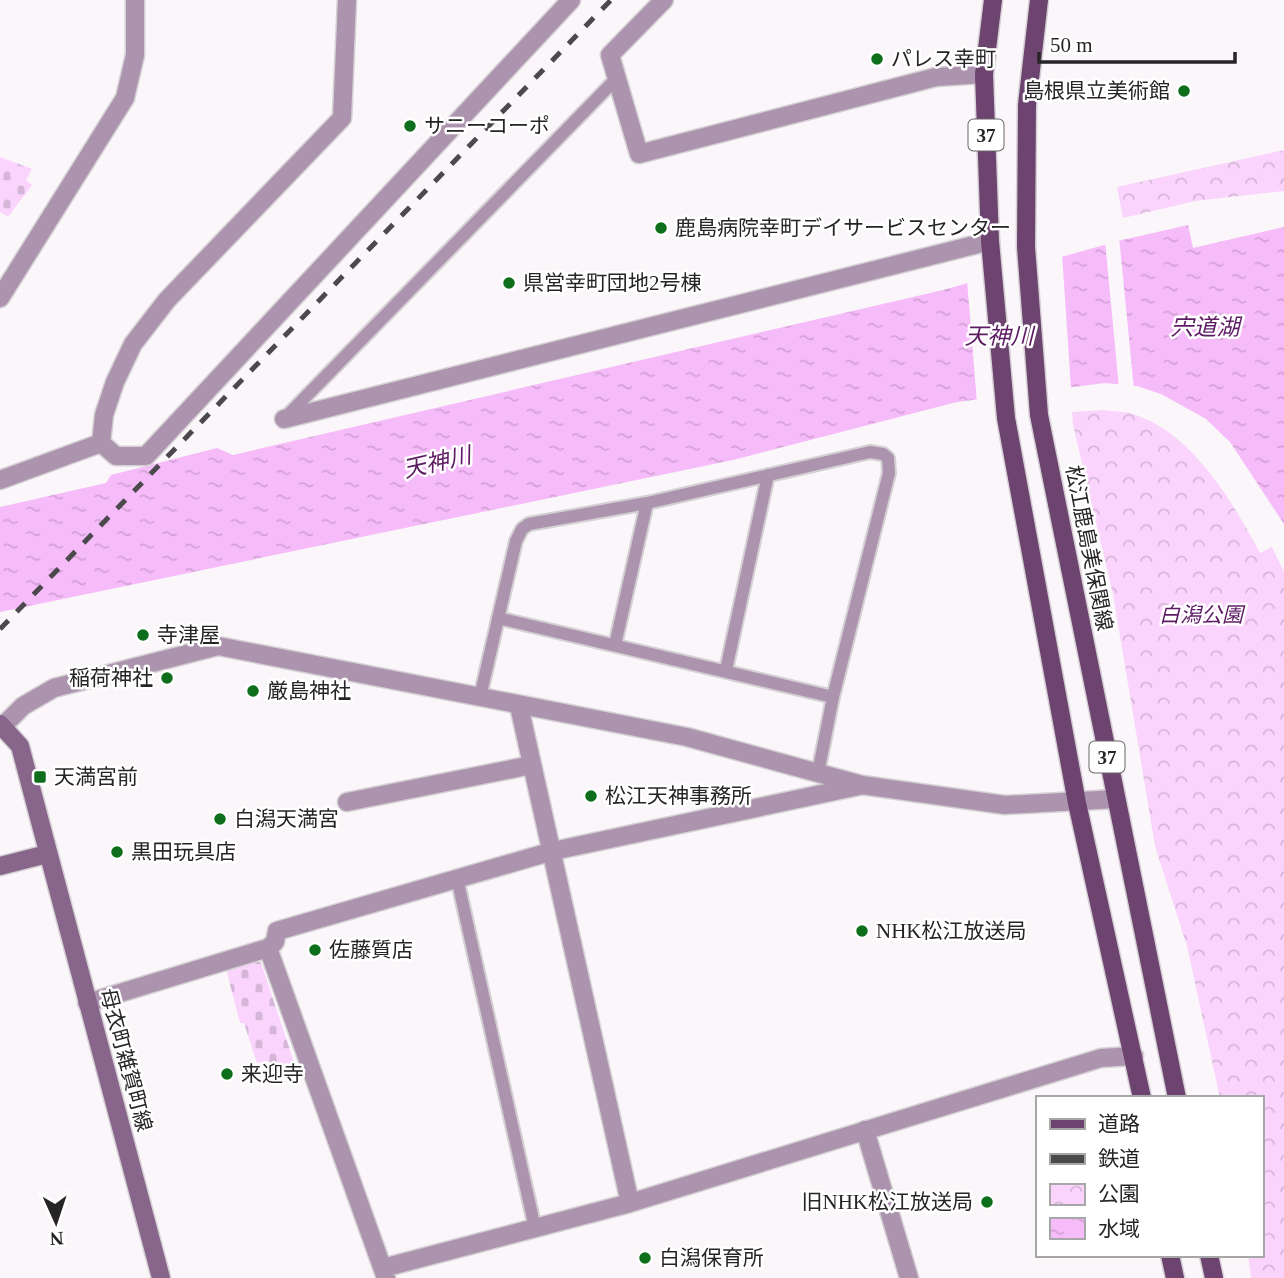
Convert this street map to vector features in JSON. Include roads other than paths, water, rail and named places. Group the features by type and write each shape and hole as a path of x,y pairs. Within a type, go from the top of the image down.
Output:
{"main road":[{"name":"37","path":"993,0 984,74 990,241 1006,418 1077,803 1142,1096"},
{"name":"松江鹿島美保関線","path":"1039,0 1027,105 1026,247 1039,415 1177,1096"},
{"name":"母衣町雑賀町線","path":"2,725 20,746 161,1278"},
{"path":"0,866 47,854"},
{"path":"1170,1257 1175,1278"},
{"path":"1209,1257 1214,1278"}],"street":[{"path":"0,298 125,98 135,55 135,0"},
{"path":"101,443 116,456 146,456 571,0"},
{"path":"664,0 610,55 615,80 639,154 936,77 984,74"},
{"path":"101,443 104,415 133,344 167,300 342,118 350,1"},
{"path":"284,419 990,241"},
{"path":"0,480 101,443"},
{"path":"2,725 23,706 54,688 218,646 687,737 862,785 1005,806 1116,799"},
{"path":"519,706 553,851 588,1026 630,1203"},
{"path":"347,802 532,765"},
{"path":"86,1003 268,948 275,942 278,931 553,851 862,785"},
{"path":"268,948 385,1273 535,1227 630,1203 1101,1058 1134,1056"},
{"path":"865,1130 909,1278"}],"lane":[{"path":"284,419 615,80"},
{"path":"481,697 516,541 523,528 537,522 647,502 870,452 883,454 888,458 889,473 833,697 818,773"},
{"path":"726,670 768,475"},
{"path":"615,645 647,502"},
{"path":"498,618 833,697"},
{"path":"457,878 535,1227"}],"water":[{"name":"天神川","path":"1188,225 1193,248 1284,227 1284,524 1230,442 1206,419 1161,394 1137,386 1105,383 957,402 733,460 0,612 0,507 106,483 111,475 217,448 233,455 943,290 1122,240"}],"railway":[{"path":"0,629 611,0"}],"place":[{"name":"パレス幸町","path":"877,59"},
{"name":"島根県立美術館","path":"1184,91"},
{"name":"サニーコーポ","path":"410,126"},
{"name":"鹿島病院幸町デイサービスセンター","path":"661,228"},
{"name":"県営幸町団地2号棟","path":"509,283"},
{"name":"寺津屋","path":"143,635"},
{"name":"稲荷神社","path":"167,678"},
{"name":"厳島神社","path":"253,691"},
{"name":"天満宮前","path":"40,777"},
{"name":"松江天神事務所","path":"591,796"},
{"name":"白潟天満宮","path":"220,819"},
{"name":"黒田玩具店","path":"117,852"},
{"name":"NHK松江放送局","path":"862,931"},
{"name":"佐藤質店","path":"315,950"},
{"name":"来迎寺","path":"227,1074"},
{"name":"旧NHK松江放送局","path":"987,1202"},
{"name":"白潟保育所","path":"645,1258"}],"water label":[{"name":"宍道湖","path":"1205,327"}],"park label":[{"name":"白潟公園","path":"1201,615"}]}
